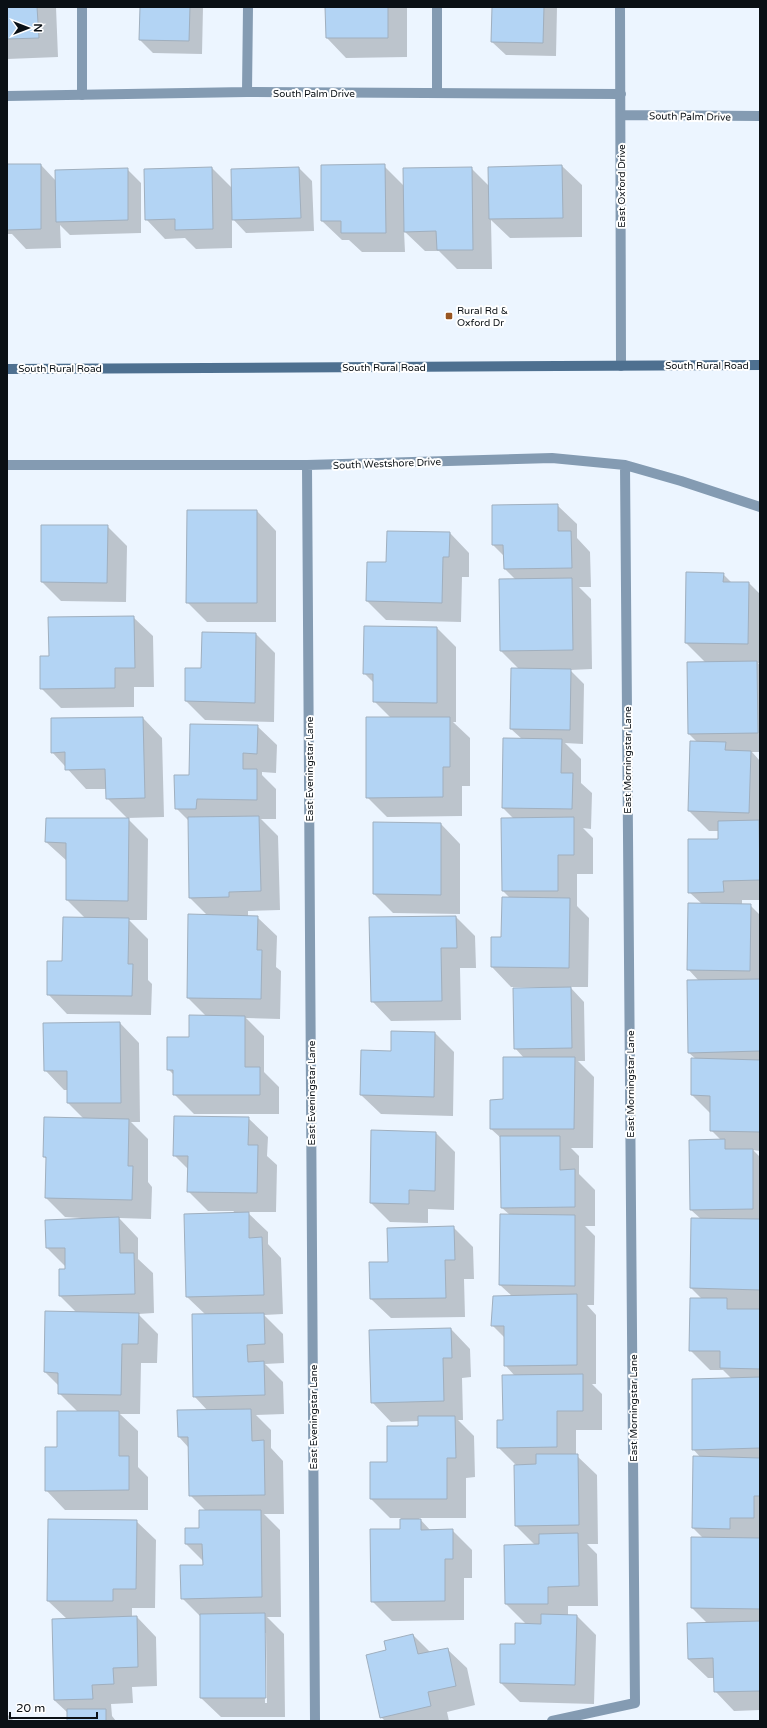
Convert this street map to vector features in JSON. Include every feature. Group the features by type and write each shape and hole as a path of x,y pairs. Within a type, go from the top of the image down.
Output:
{"main road":[{"name":"South Rural Road","path":"7,368 760,365"}],"street":[{"path":"82,7 82,95"},
{"path":"247,92 248,7"},
{"path":"437,7 437,93"},
{"name":"East Oxford Drive","path":"620,7 621,366"},
{"name":"South Palm Drive","path":"7,96 247,92 621,94"},
{"name":"South Palm Drive","path":"621,115 760,116"},
{"name":"South Westshore Drive","path":"7,465 306,465 552,458 625,465 681,481 760,507"},
{"name":"East Eveningstar Lane","path":"306,465 315,1721"},
{"name":"East Morningstar Lane","path":"552,1721 635,1703 625,465"}],"building":[{"path":"7,7 37,7 39,38 7,39"},
{"path":"140,7 190,7 189,41 139,40"},
{"path":"325,7 388,7 388,38 326,38"},
{"path":"492,7 544,7 543,43 491,42"},
{"path":"7,164 41,164 41,229 7,230"},
{"path":"385,164 386,233 341,233 341,221 321,221 321,165"},
{"path":"562,165 563,218 489,219 488,167"},
{"path":"212,167 213,229 175,230 175,219 145,220 144,169"},
{"path":"299,167 301,218 232,220 231,169"},
{"path":"472,167 473,250 437,250 436,231 404,232 403,168"},
{"path":"128,168 128,220 56,222 55,170"},
{"path":"558,504 558,531 571,531 572,568 504,569 503,545 492,545 492,505"},
{"path":"187,510 257,510 257,603 186,603"},
{"path":"41,525 108,525 107,583 41,582"},
{"path":"387,531 450,532 449,557 443,557 442,603 366,601 367,562 386,562"},
{"path":"686,572 724,573 723,582 749,582 748,644 685,643"},
{"path":"572,578 573,650 500,651 499,579"},
{"path":"134,616 135,668 115,668 115,688 40,689 40,656 49,656 48,617"},
{"path":"364,626 437,627 437,703 373,702 373,674 363,674"},
{"path":"202,632 256,633 255,703 185,701 185,668 201,668"},
{"path":"757,661 758,733 688,734 687,662"},
{"path":"511,668 571,669 570,730 510,729"},
{"path":"143,717 145,798 106,799 105,769 65,770 65,752 51,753 51,718"},
{"path":"366,717 450,717 450,767 443,767 443,797 366,798"},
{"path":"190,724 258,725 257,754 243,753 243,769 257,769 257,800 197,799 196,809 175,809 174,775 189,775"},
{"path":"503,738 562,739 561,773 573,773 572,809 502,808"},
{"path":"690,741 726,742 725,750 751,751 749,813 688,811"},
{"path":"259,816 261,891 229,892 229,897 189,898 188,817"},
{"path":"574,817 574,855 558,855 558,891 502,891 501,818"},
{"path":"46,818 129,818 128,901 66,900 66,843 45,842"},
{"path":"759,820 760,880 723,881 724,892 688,893 688,839 718,839 718,821"},
{"path":"373,822 441,823 441,895 373,894"},
{"path":"502,897 570,898 569,968 491,967 491,937 501,937"},
{"path":"688,903 751,904 750,971 687,970"},
{"path":"188,914 258,916 257,950 262,950 261,999 187,998"},
{"path":"456,916 457,948 441,948 442,1001 371,1002 369,917"},
{"path":"63,917 129,918 128,964 133,964 132,996 47,995 47,961 62,961"},
{"path":"760,979 760,1051 688,1053 687,980"},
{"path":"571,987 572,1048 514,1049 513,988"},
{"path":"189,1015 245,1016 245,1067 260,1067 260,1095 173,1095 173,1070 167,1070 167,1037 189,1037"},
{"path":"120,1022 121,1103 67,1103 67,1071 44,1071 43,1023"},
{"path":"391,1031 435,1032 434,1097 360,1095 361,1050 391,1051"},
{"path":"503,1057 575,1057 574,1129 490,1129 490,1100 503,1099"},
{"path":"691,1058 760,1060 760,1132 710,1131 710,1096 691,1095"},
{"path":"174,1116 249,1117 248,1145 258,1145 257,1193 187,1192 188,1156 173,1156"},
{"path":"44,1117 129,1119 128,1166 133,1166 132,1200 45,1198 46,1157 43,1157"},
{"path":"371,1130 436,1132 435,1191 409,1190 409,1204 370,1203"},
{"path":"500,1136 560,1136 560,1170 575,1169 575,1207 501,1208"},
{"path":"725,1139 725,1149 753,1149 753,1209 690,1210 689,1140"},
{"path":"249,1212 249,1238 262,1237 264,1295 186,1297 184,1214"},
{"path":"500,1214 575,1215 575,1286 499,1285"},
{"path":"119,1217 120,1253 134,1253 135,1294 59,1296 59,1269 65,1269 65,1248 46,1248 45,1220"},
{"path":"691,1218 760,1219 760,1290 690,1288"},
{"path":"454,1226 455,1260 445,1260 446,1298 370,1299 369,1262 388,1262 387,1228"},
{"path":"577,1294 577,1365 504,1366 504,1326 491,1326 493,1296"},
{"path":"690,1298 727,1298 727,1309 760,1309 760,1369 720,1368 720,1351 689,1351"},
{"path":"45,1311 139,1313 138,1344 122,1344 121,1395 58,1394 58,1373 44,1372"},
{"path":"264,1313 265,1344 247,1345 248,1362 264,1361 265,1395 193,1397 192,1314"},
{"path":"451,1328 452,1358 443,1358 444,1401 371,1403 369,1330"},
{"path":"583,1374 583,1411 557,1411 557,1447 497,1448 497,1420 503,1420 502,1375"},
{"path":"760,1377 760,1448 692,1450 692,1379"},
{"path":"251,1409 252,1441 264,1440 265,1495 189,1496 188,1437 178,1437 177,1410"},
{"path":"57,1411 119,1411 119,1456 129,1456 129,1490 45,1491 45,1447 57,1447"},
{"path":"418,1416 455,1416 456,1458 447,1458 447,1499 370,1499 370,1462 387,1462 387,1426 418,1426"},
{"path":"536,1454 578,1454 579,1525 515,1526 514,1465 536,1464"},
{"path":"693,1456 760,1458 760,1496 754,1496 754,1518 730,1518 730,1529 692,1528"},
{"path":"199,1510 261,1510 262,1597 181,1599 180,1565 203,1565 202,1544 185,1544 185,1528 199,1528"},
{"path":"48,1519 137,1520 136,1589 113,1589 113,1601 47,1601"},
{"path":"400,1519 421,1519 421,1530 453,1529 453,1559 445,1559 445,1601 371,1602 370,1529 400,1529"},
{"path":"578,1533 579,1586 548,1587 548,1604 505,1604 504,1545 539,1544 539,1534"},
{"path":"691,1537 760,1538 760,1609 691,1608"},
{"path":"265,1613 266,1698 200,1698 200,1614"},
{"path":"541,1614 577,1615 575,1685 500,1683 500,1644 515,1644 515,1623 541,1624"},
{"path":"137,1616 138,1667 113,1668 114,1684 92,1685 93,1699 54,1700 52,1619"},
{"path":"760,1621 760,1691 714,1692 713,1658 688,1659 687,1623"},
{"path":"413,1634 418,1654 448,1648 456,1686 428,1692 431,1706 380,1718 366,1655 386,1650 384,1641"},
{"path":"67,1709 106,1709 106,1721 67,1721"}],"place":[{"name":"Rural Rd & Oxford Dr","path":"449,316"}]}
